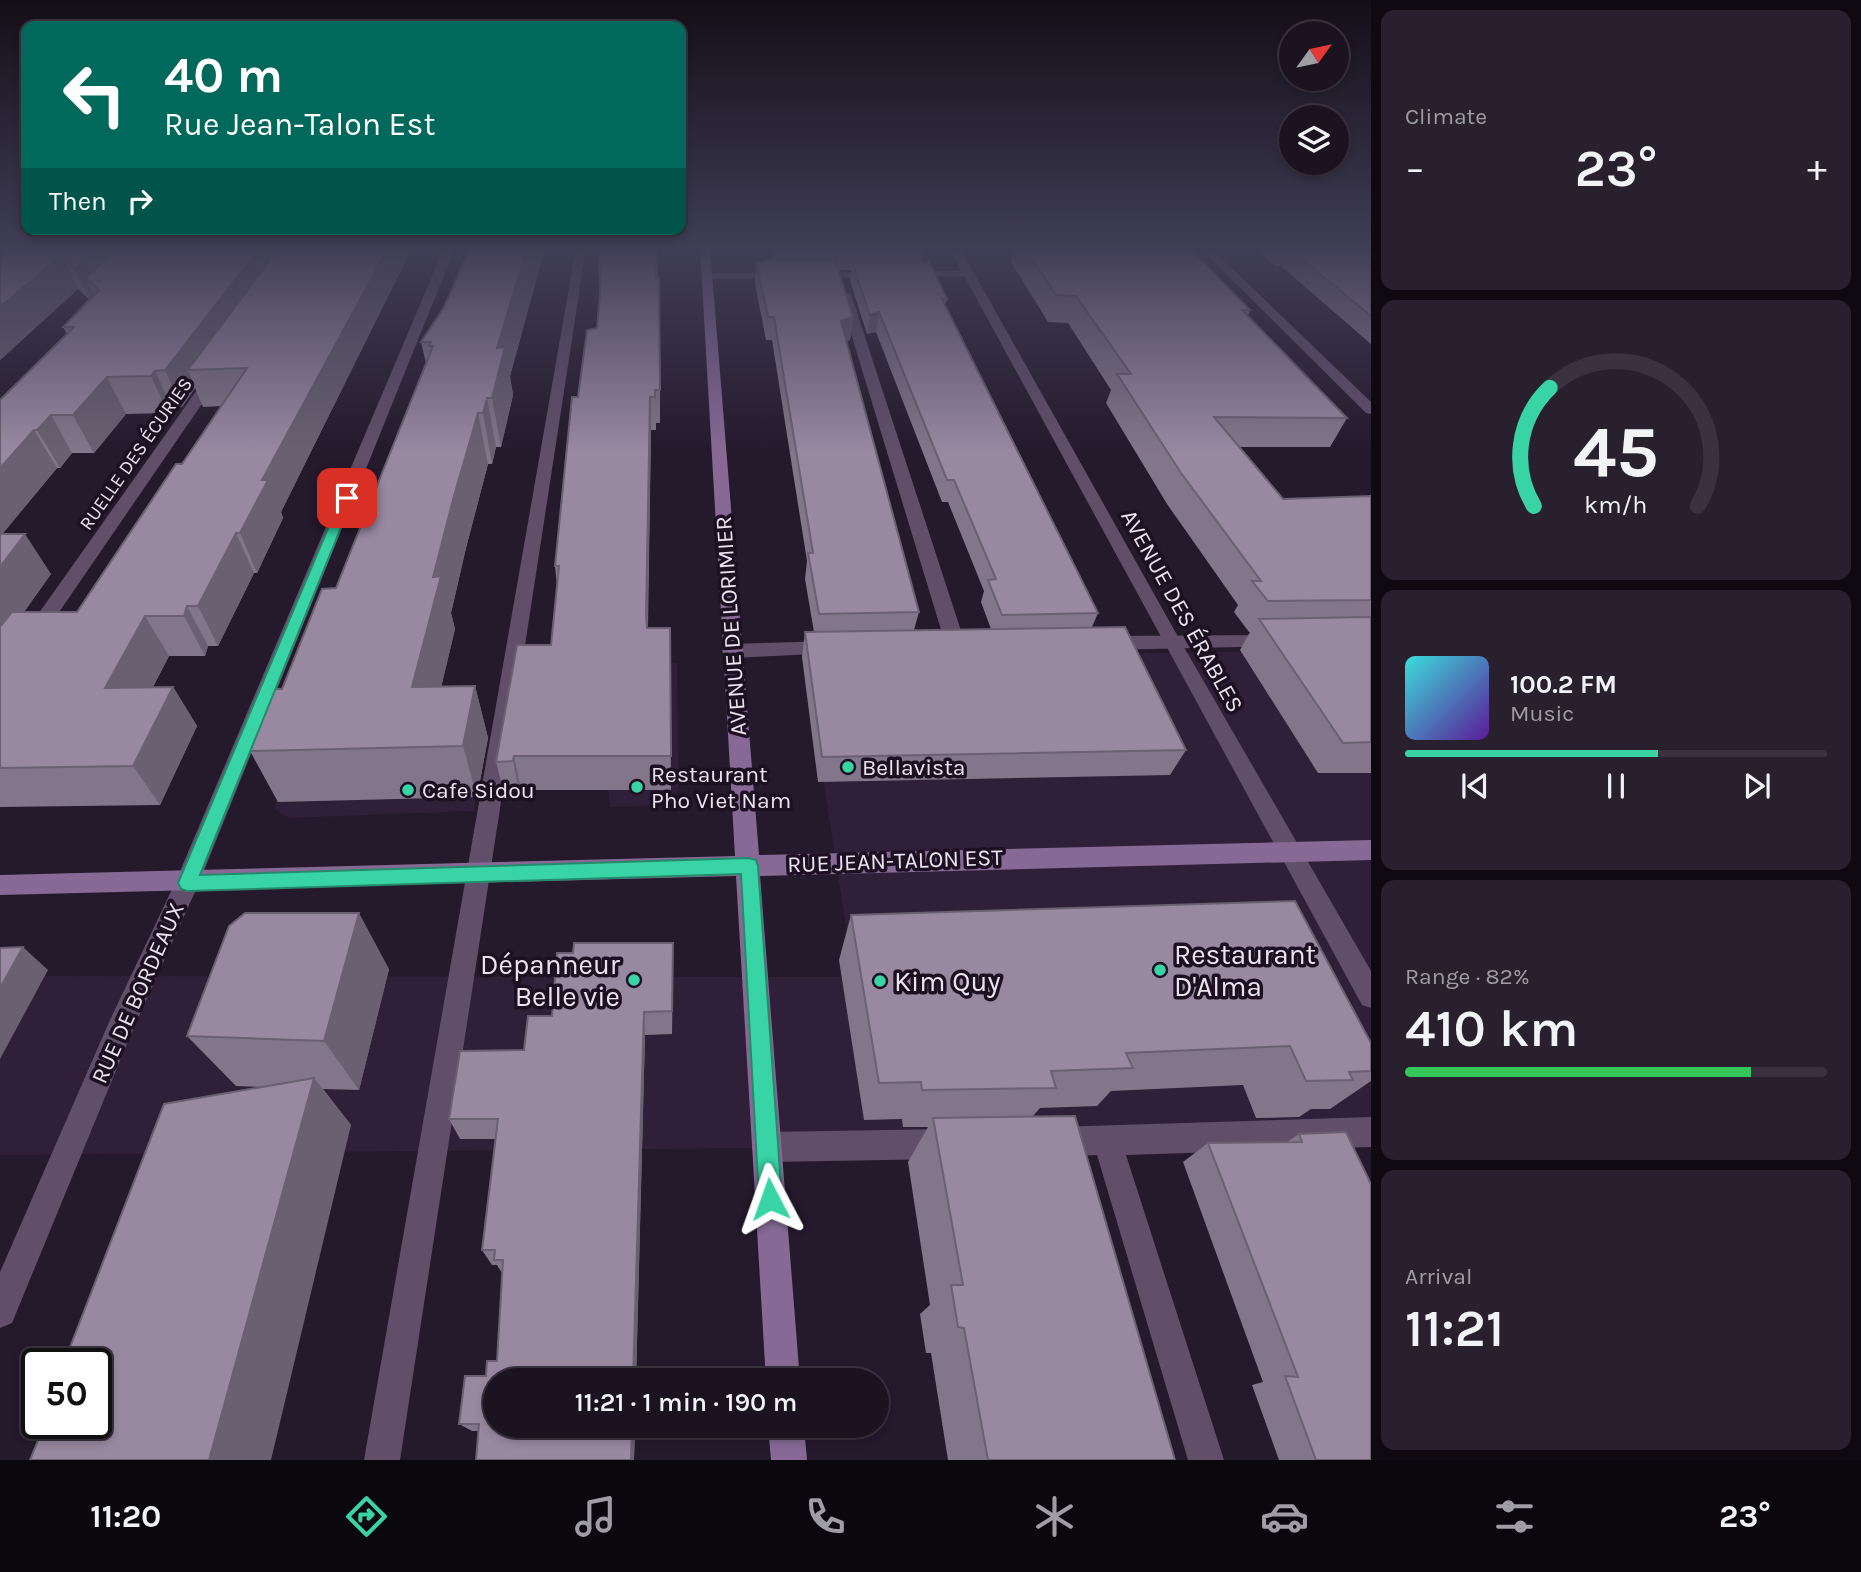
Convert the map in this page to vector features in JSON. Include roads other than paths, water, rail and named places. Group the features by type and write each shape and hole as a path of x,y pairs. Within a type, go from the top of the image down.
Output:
{"main road":[{"name":"AVENUE DE LORIMIER","path":"710,316 782,1368"},
{"name":"RUE JEAN-TALON EST","path":"0,885 187,883 1371,850"},
{"path":"787,1438 789,1460"}],"street":[{"name":"RUE DE BORDEAUX","path":"0,1311 120,1029 187,883 422,316"},
{"path":"382,1460 571,316"},
{"path":"852,316 956,646"},
{"name":"AVENUE DES ÉRABLES","path":"992,316 1171,642 1371,996"},
{"path":"1275,316 1371,410"},
{"name":"RUELLE DES ÉCURIES","path":"0,682 223,364"},
{"path":"1082,643 1293,640"},
{"path":"732,651 847,648"},
{"path":"1024,1143 1371,1132"},
{"path":"1107,1141 1206,1460"},
{"path":"767,1147 969,1144"}],"place":[{"name":"Bellavista","path":"848,767"},
{"name":"Restaurant Pho Viet Nam","path":"637,787"},
{"name":"Cafe Sidou","path":"408,790"},
{"name":"Restaurant D'Alma","path":"1160,970"},
{"name":"Dépanneur Belle vie","path":"634,980"},
{"name":"Kim Quy","path":"880,981"}]}
